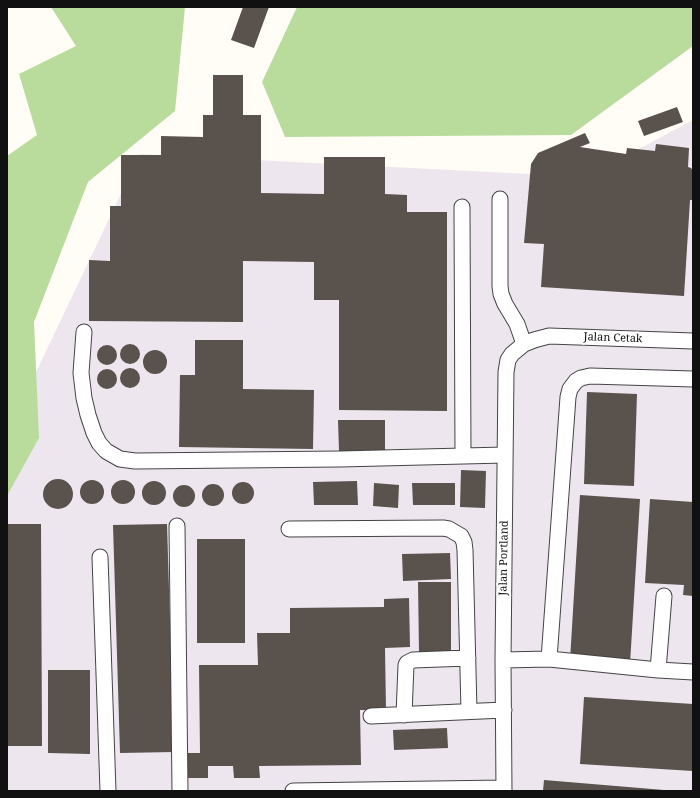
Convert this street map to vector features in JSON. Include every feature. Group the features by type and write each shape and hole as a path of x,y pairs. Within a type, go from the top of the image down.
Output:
{"street":[{"path":"500,199 501,294 505,304 529,342"},
{"path":"462,207 463,456"},
{"path":"84,332 81,372 84,398 88,415 99,443 106,451 120,459 136,461 340,459 505,455"},
{"name":"Jalan Cetak","path":"529,342 549,336 693,341"},
{"name":"Jalan Portland","path":"504,790 503,660 506,372 508,360 512,354 529,342"},
{"path":"549,659 568,397 570,389 576,381 590,376 693,380"},
{"path":"177,526 180,791"},
{"path":"289,529 443,528 449,529 461,536 464,542 465,550 469,712"},
{"path":"100,557 108,791"},
{"path":"658,670 664,596"},
{"path":"404,715 407,663 413,660 468,658"},
{"path":"503,660 549,659 693,672"},
{"path":"371,716 504,710"},
{"path":"293,791 504,790"}],"shaded area":[{"path":"693,120 693,791 7,791 7,433 140,154 586,177"}],"green space":[{"path":"51,7 185,7 175,111 88,182 34,322 39,438 7,496 7,156 37,135 19,74 76,46"},
{"path":"297,7 693,7 693,46 571,135 285,137 262,82"}],"building":[{"path":"243,7 269,7 254,48 231,40"},
{"path":"213,75 243,75 243,115 261,115 261,193 324,194 324,157 385,157 385,194 407,195 407,212 447,212 447,411 339,410 339,300 314,300 314,262 243,261 243,322 89,321 89,260 110,261 110,206 121,206 121,155 161,155 161,136 203,137 203,115 213,115"},
{"path":"677,107 683,122 644,136 638,121"},
{"path":"585,133 590,143 580,147 626,154 627,148 655,151 656,144 689,148 688,167 693,171 693,200 690,200 684,296 541,287 544,244 524,243 531,164 538,153"},
{"path":"195,340 243,340 243,389 314,390 313,449 179,447 180,375 195,375"},
{"path":"130,344 137,347 140,354 137,361 130,364 123,361 120,354 123,347"},
{"path":"107,345 114,348 117,355 114,362 107,365 100,362 97,355 100,348"},
{"path":"155,350 164,353 167,362 164,371 155,374 146,371 143,362 146,353"},
{"path":"130,368 137,371 140,378 137,385 130,388 123,385 120,378 123,371"},
{"path":"107,369 114,372 117,379 114,386 107,389 100,386 97,379 100,372"},
{"path":"587,392 637,394 634,486 584,484"},
{"path":"338,420 385,420 385,451 339,451"},
{"path":"461,470 486,471 485,508 460,507"},
{"path":"58,479 64,480 72,488 72,500 64,508 58,509 52,508 44,500 43,494 44,488 52,480"},
{"path":"92,480 101,483 104,492 101,501 92,504 83,501 80,492 83,483"},
{"path":"123,480 132,483 135,492 132,501 123,504 114,501 111,492 114,483"},
{"path":"154,481 163,484 166,493 163,502 154,505 145,502 142,493 145,484"},
{"path":"357,481 358,505 314,505 313,482"},
{"path":"243,482 251,485 254,493 251,501 243,504 235,501 232,493 235,485"},
{"path":"374,483 399,485 398,508 373,506"},
{"path":"412,483 455,483 455,505 413,505"},
{"path":"213,484 221,487 224,495 221,503 213,506 205,503 202,495 205,487"},
{"path":"184,485 192,488 195,496 192,504 184,507 176,504 173,496 176,488"},
{"path":"580,495 640,499 630,664 570,660"},
{"path":"650,499 693,502 693,596 683,595 684,585 645,583"},
{"path":"7,524 41,524 42,746 7,746"},
{"path":"167,524 174,752 120,753 113,525"},
{"path":"197,539 245,539 245,643 197,643"},
{"path":"450,553 451,579 403,581 402,554"},
{"path":"418,582 451,582 451,653 419,653"},
{"path":"409,598 410,647 385,648 386,710 360,710 361,765 259,766 260,778 234,778 233,766 208,766 208,778 188,778 188,753 200,753 199,665 258,665 257,633 290,633 290,608 384,607 384,599"},
{"path":"48,670 90,670 90,754 48,753"},
{"path":"584,697 693,704 693,771 580,764"},
{"path":"447,728 448,748 394,750 393,730"},
{"path":"544,780 664,790 664,791 543,791"}]}
